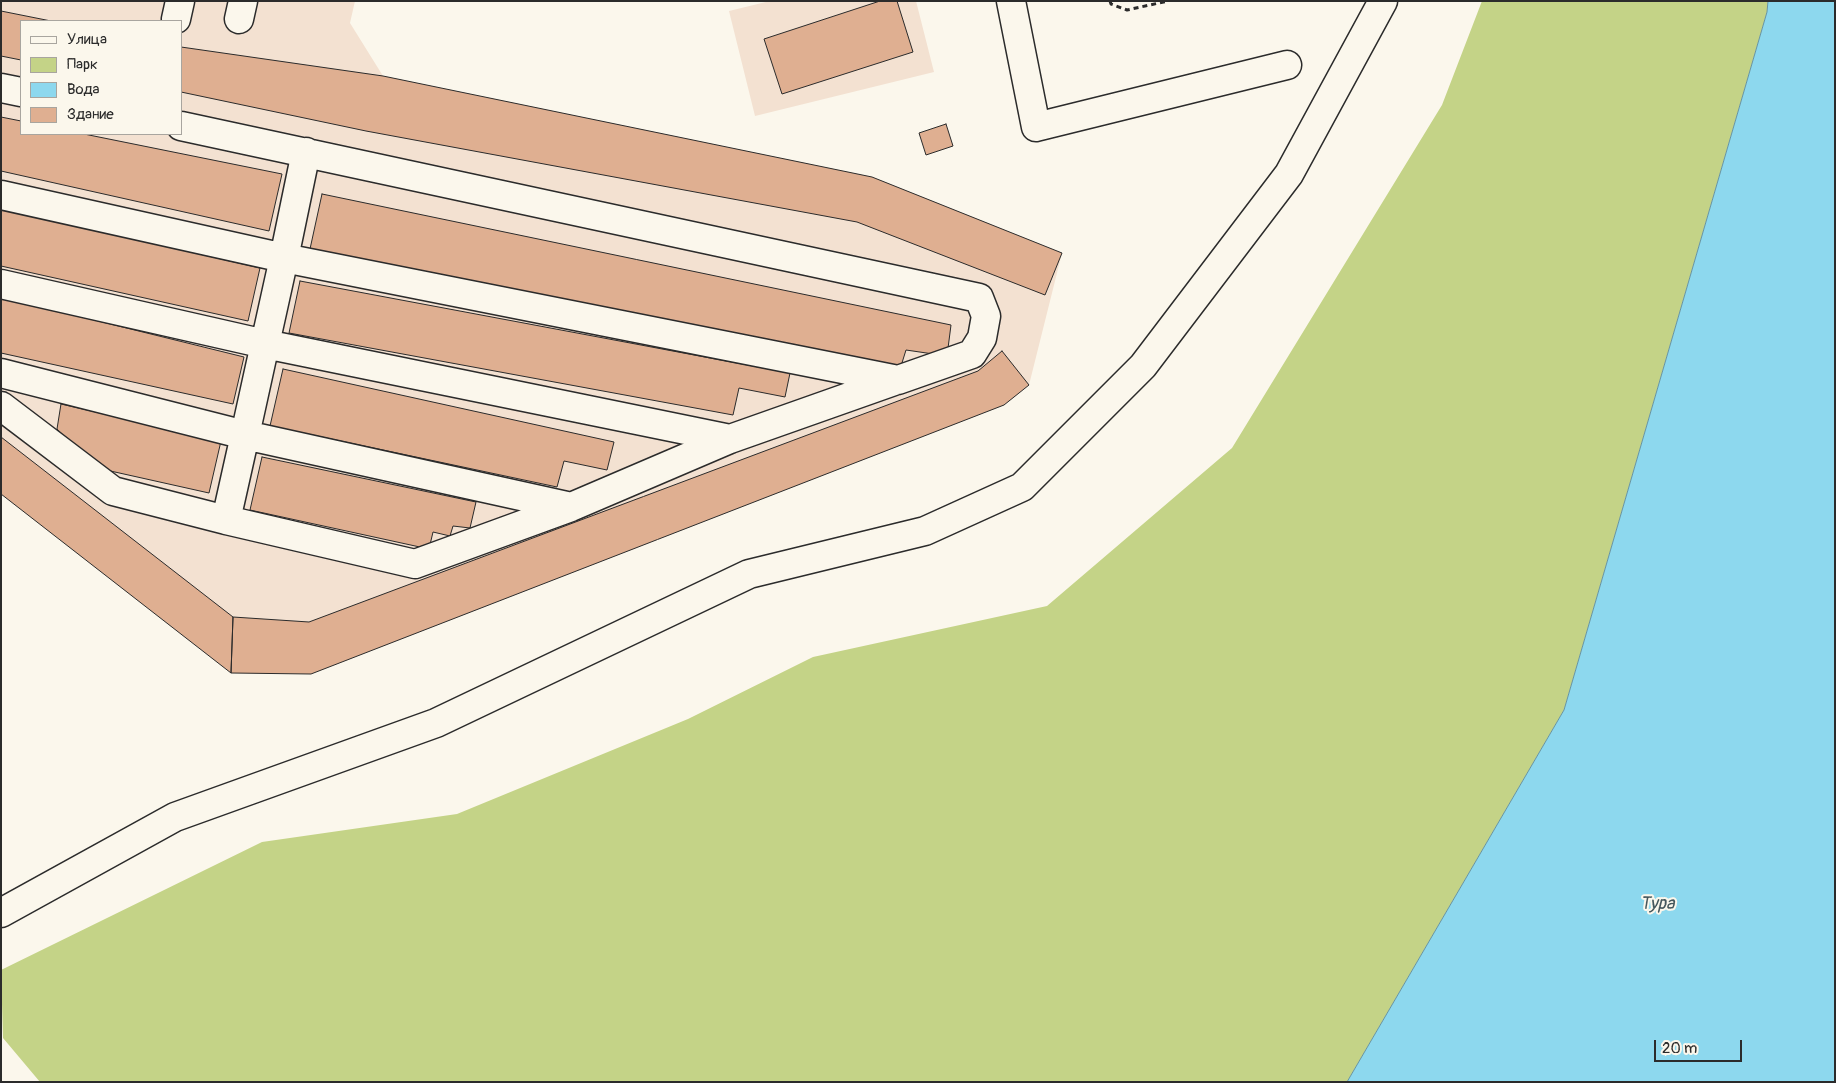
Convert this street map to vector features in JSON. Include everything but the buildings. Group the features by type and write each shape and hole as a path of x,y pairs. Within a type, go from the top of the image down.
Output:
{"lane":[{"path":"1011,1 1036,127 1287,66"},
{"path":"1,913 175,817 436,722 749,574 925,531 1022,487 1143,366 1289,174 1383,1"},
{"path":"1,88 20,92"},
{"path":"1,406 113,491 226,520 415,564 570,506 730,439 972,354 982,338 986,316 979,298 182,126"},
{"path":"226,520 306,152"},
{"path":"1,195 284,258 898,380"},
{"path":"1,284 265,344 730,439"},
{"path":"1,373 245,435 570,506"}],"path":[{"path":"1110,1 1111,4 1127,10 1168,1"}],"shaded area":[{"path":"1,1 355,1 350,23 383,76 872,177 1062,253 1029,385 1004,405 311,674 1,494"},
{"path":"770,1 916,1 934,72 755,116 729,11"}],"green space":[{"path":"1482,1 1768,1 1767,12 1564,710 1347,1082 40,1082 3,1038 1,970 262,842 457,814 688,719 813,657 1047,606 1232,448 1442,105"}],"water":[{"name":"Тура","path":"1768,1 1835,1 1835,1082 1347,1082 1564,710 1767,12"}]}
